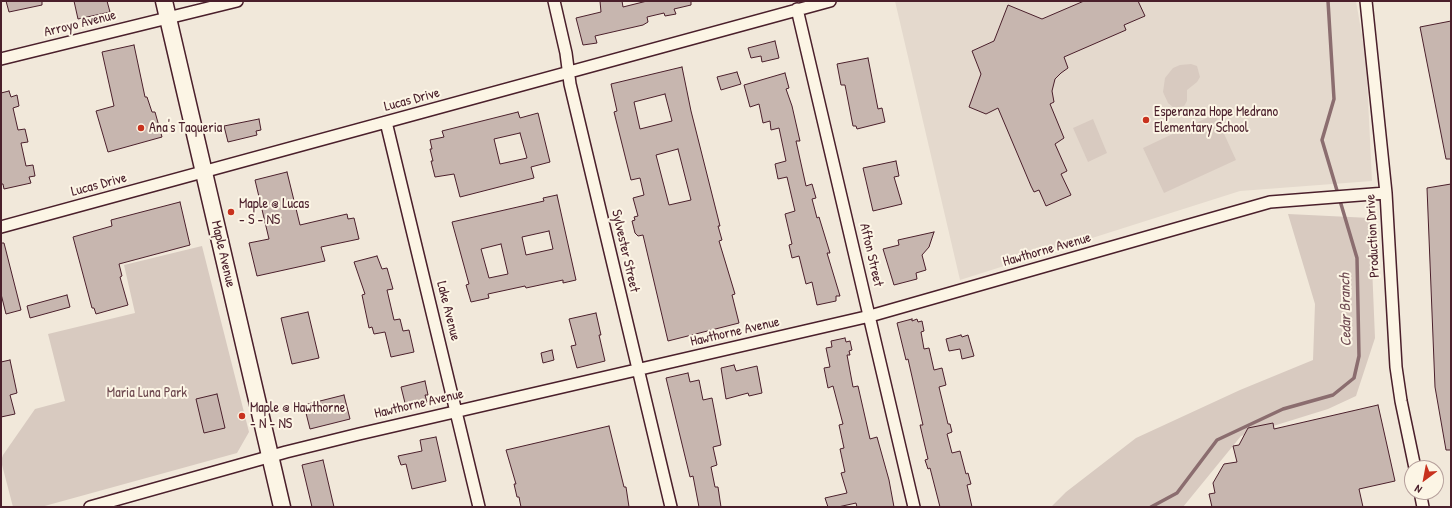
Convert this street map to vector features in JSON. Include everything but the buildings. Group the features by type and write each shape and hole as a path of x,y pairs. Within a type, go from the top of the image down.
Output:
{"main road":[{"name":"Maple Avenue","path":"164,1 282,507"}],"street":[{"name":"Arroyo Avenue","path":"1,59 237,1"},
{"name":"Sylvester Street","path":"554,1 566,53 568,73 671,507"},
{"name":"Lucas Drive","path":"1,227 204,173 830,1"},
{"name":"Production Drive","path":"1366,1 1386,193 1396,367 1413,460"},
{"name":"Afton Street","path":"797,9 914,507"},
{"name":"Lake Avenue","path":"386,122 479,507"},
{"name":"Hawthorne Avenue","path":"90,507 270,457 456,411 870,316 1270,202 1386,193"}],"shaded area":[{"name":"Esperanza Hope Medrano Elementary School","path":"895,1 1356,1 1366,59 1372,181 1240,191 960,280"}],"green space":[{"path":"1191,64 1197,66 1200,77 1197,82 1187,90 1187,101 1184,106 1174,108 1168,103 1163,92 1165,78 1173,68 1180,65"},
{"path":"1215,114 1236,160 1164,193 1143,148"},
{"path":"1093,119 1107,153 1088,162 1073,128"},
{"path":"1288,214 1370,218 1375,338 1356,396 1328,409 1241,436 1183,507 1051,507 1066,492 1136,438 1240,390 1313,360 1315,304"},
{"name":"Maria Luna Park","path":"202,246 249,432 237,453 41,507 13,507 1,461 3,455 35,409 65,401 48,334 135,313 124,265"}],"waterway":[{"name":"Cedar Branch","path":"1151,507 1177,493 1217,440 1283,409 1333,395 1354,378 1359,356 1357,258 1322,140 1334,99 1328,1"}],"place":[{"name":"Esperanza Hope Medrano Elementary School","path":"1146,120"},
{"name":"Ana's Taqueria","path":"141,128"},
{"name":"Maple @ Lucas - S - NS","path":"231,212"},
{"name":"Maple @ Hawthorne - N - NS","path":"242,416"}]}
